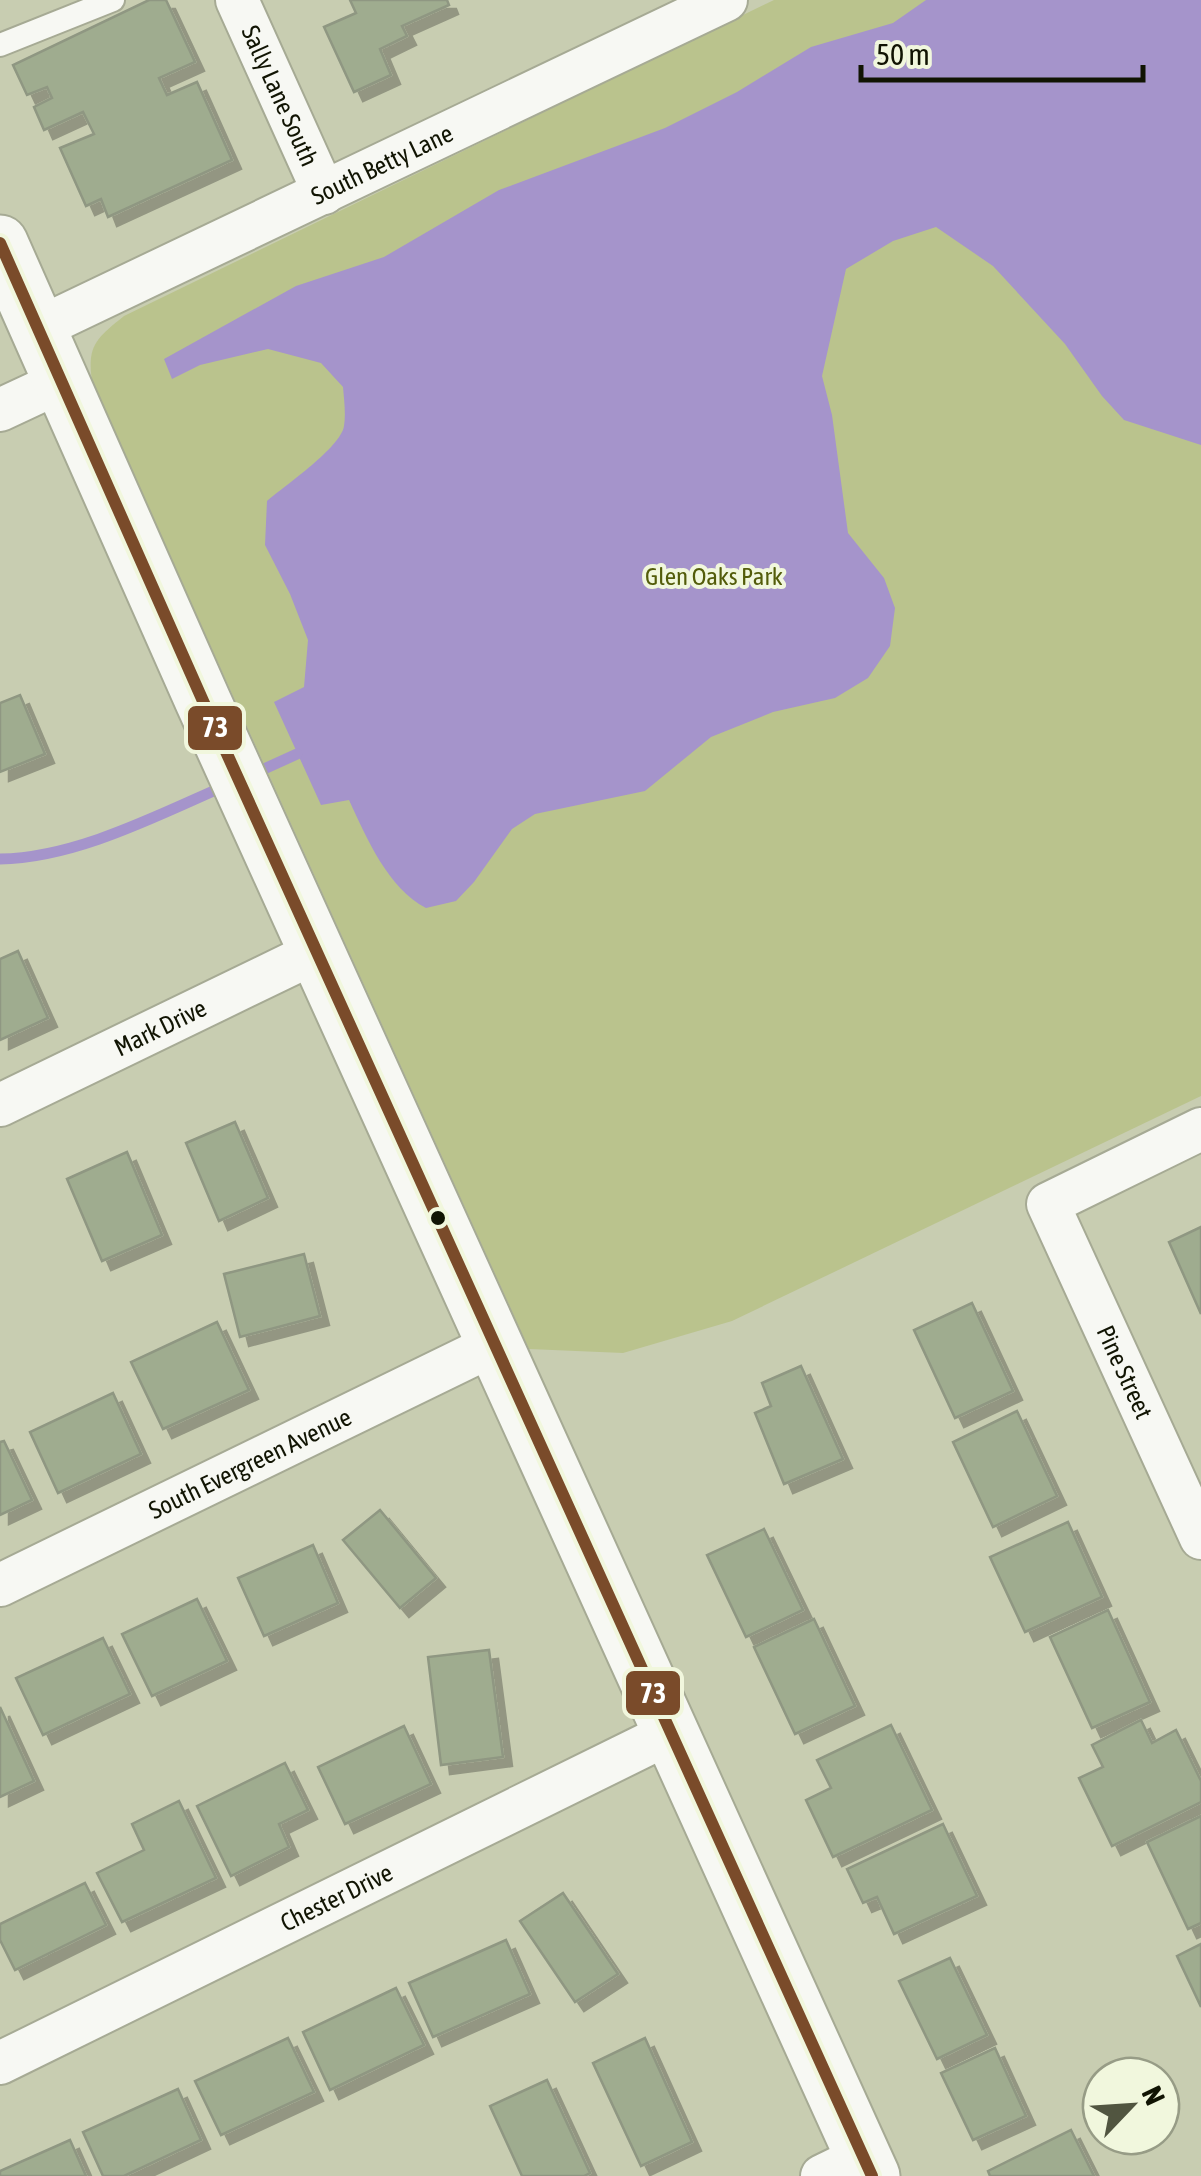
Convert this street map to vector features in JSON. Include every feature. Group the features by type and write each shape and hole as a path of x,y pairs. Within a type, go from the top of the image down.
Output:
{"street":[{"name":"Sally Lane South","path":"236,0 324,193"},
{"name":"South Betty Lane","path":"39,328 726,0"},
{"path":"0,243 672,1732 852,2169"},
{"path":"0,410 62,381"},
{"name":"Mark Drive","path":"0,1106 318,951"},
{"name":"Pine Street","path":"1201,1130 1048,1204 1201,1538"},
{"name":"South Evergreen Avenue","path":"0,1585 497,1343"},
{"name":"Chester Drive","path":"0,2063 672,1732"}],"lane":[{"path":"0,45 113,0"}],"green space":[{"name":"Glen Oaks Park","path":"774,0 1201,0 1201,1096 732,1321 623,1353 529,1349 93,387 92,353 99,338 124,316"}],"shaded area":[{"path":"926,0 1201,0 1201,445 1124,420 1065,344 993,266 936,227 893,241 846,269 822,376 832,415 848,533 884,578 895,608 890,646 868,678 835,698 773,712 711,737 645,791 535,814 512,829 456,901 426,908 390,875 349,800 321,805 274,702 304,687 308,640 265,545 267,501 341,435 345,417 343,387 321,363 268,349 200,365 172,379 164,359 296,286 384,257 499,190 665,128 737,92 811,47 893,23"}],"building":[{"path":"149,0 166,0 195,62 159,78 167,95 197,82 232,160 108,217 101,199 86,206 60,148 94,134 83,112 44,130 34,107 52,98 47,87 27,95 13,65"},
{"path":"350,0 447,0 449,5 402,26 407,36 380,49 391,75 354,92 324,27 356,13"},
{"path":"20,695 45,754 0,772 0,703"},
{"path":"18,951 48,1018 0,1040 0,959"},
{"path":"235,1122 268,1198 219,1221 186,1143"},
{"path":"127,1152 162,1235 102,1261 67,1179"},
{"path":"1201,1227 1201,1314 1169,1242"},
{"path":"304,1254 320,1316 240,1337 224,1274"},
{"path":"972,1303 1013,1391 955,1418 914,1330"},
{"path":"217,1322 249,1390 163,1429 131,1362"},
{"path":"801,1366 843,1459 784,1484 755,1413 771,1406 762,1383"},
{"path":"113,1393 141,1454 58,1493 30,1432"},
{"path":"1017,1411 1057,1496 993,1527 953,1442"},
{"path":"4,1441 32,1500 0,1515 0,1442"},
{"path":"380,1510 436,1578 400,1608 343,1540"},
{"path":"1068,1522 1102,1597 1025,1632 990,1557"},
{"path":"764,1529 803,1610 746,1637 707,1555"},
{"path":"313,1545 338,1603 264,1636 238,1578"},
{"path":"197,1599 227,1661 152,1696 122,1634"},
{"path":"1108,1610 1150,1702 1092,1728 1050,1637"},
{"path":"814,1619 855,1706 795,1734 754,1647"},
{"path":"103,1638 130,1694 43,1735 16,1678"},
{"path":"489,1650 503,1757 441,1765 428,1657"},
{"path":"0,1707 34,1781 0,1797"},
{"path":"1141,1720 1152,1743 1176,1730 1201,1781 1201,1802 1112,1846 1079,1778 1103,1767 1092,1745"},
{"path":"891,1725 932,1810 833,1857 806,1800 831,1788 817,1760"},
{"path":"404,1726 431,1784 345,1824 318,1767"},
{"path":"285,1763 308,1810 279,1824 289,1847 231,1876 197,1806"},
{"path":"179,1801 216,1878 122,1922 97,1873 144,1850 132,1824"},
{"path":"1201,1816 1201,1923 1188,1929 1147,1842"},
{"path":"943,1824 977,1896 894,1934 877,1897 863,1903 847,1869"},
{"path":"85,1883 106,1925 15,1970 0,1940 0,1924"},
{"path":"563,1893 618,1974 575,2002 520,1921"},
{"path":"506,1940 530,1994 433,2037 409,1983"},
{"path":"1201,1944 1201,2007 1177,1956"},
{"path":"950,1958 987,2035 937,2059 899,1981"},
{"path":"396,1988 424,2045 330,2090 303,2032"},
{"path":"288,2038 314,2092 221,2135 195,2081"},
{"path":"645,2038 692,2142 641,2166 593,2063"},
{"path":"995,2048 1026,2116 973,2140 941,2073"},
{"path":"547,2080 590,2173 584,2176 522,2176 490,2106"},
{"path":"178,2089 201,2140 124,2176 103,2176 83,2132"},
{"path":"1071,2130 1094,2176 990,2176 988,2171"},
{"path":"70,2140 86,2176 0,2176 0,2171"}],"waterway":[{"path":"253,774 297,754"},
{"path":"0,859 29,857 87,843 227,785"}],"transit line":[{"name":"73","path":"0,243 203,701 872,2176"}]}
